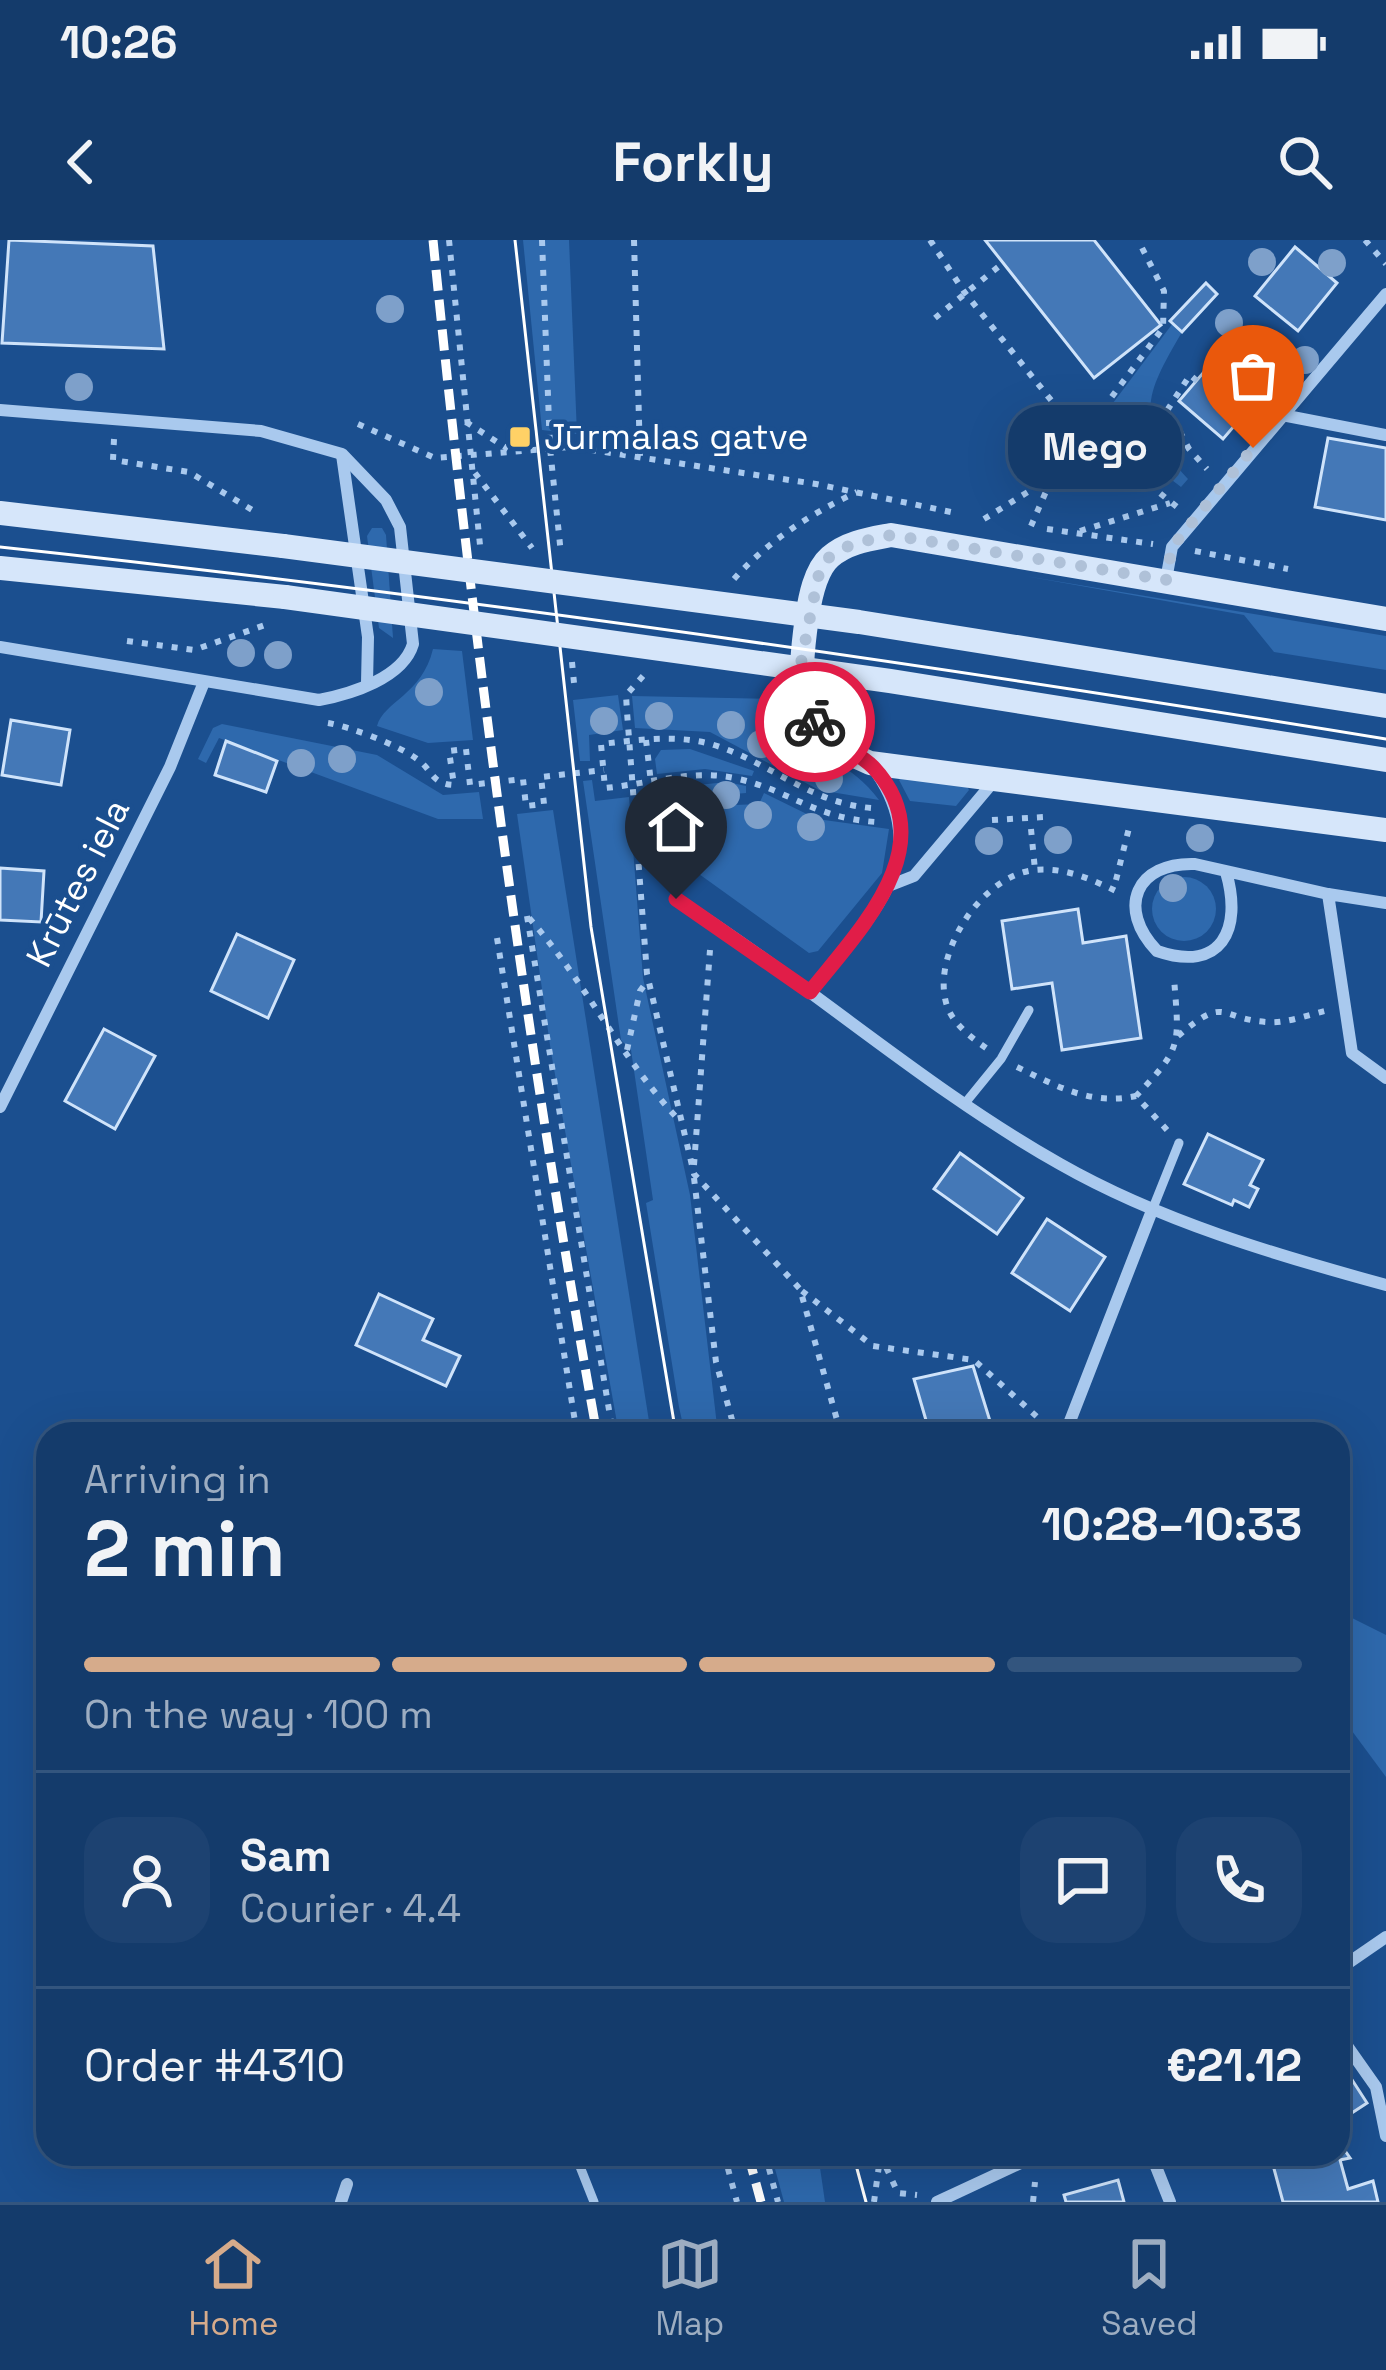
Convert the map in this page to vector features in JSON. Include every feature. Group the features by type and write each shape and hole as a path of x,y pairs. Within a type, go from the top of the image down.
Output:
{"main road":[{"path":"0,513 860,622 1386,706"},
{"path":"1386,619 891,535 852,544 828,558 810,602 798,678 817,726 850,755 870,763 1386,830"},
{"path":"0,568 283,608 890,681 1386,760"}],"street":[{"path":"1166,580 1172,547 1386,294"},
{"path":"0,410 261,431 341,454 386,500 400,527 412,619 409,657 346,695 319,700 0,647"},
{"path":"1282,415 1386,435"},
{"path":"341,454 368,637 367,683"},
{"name":"Krūtes iela","path":"0,1107 170,767 204,682"},
{"path":"810,992 891,885 902,824 886,785 870,763"},
{"path":"891,885 914,876 997,777"},
{"path":"1226,872 1233,906 1230,932 1217,948 1197,957 1174,957 1145,939 1136,901 1141,884 1154,870 1172,863 1226,872 1328,894 1386,903"},
{"path":"1328,894 1352,1053 1386,1078"},
{"path":"676,899 1060,1165 1154,1208 1302,1262 1386,1285"},
{"path":"1066,1422 1154,1208"},
{"path":"1350,1962 1386,1937"},
{"path":"1350,2050 1376,2087 1386,2136"},
{"path":"938,2199 1010,2166"},
{"path":"1155,2166 1170,2202"},
{"path":"341,2202 347,2184"}],"lane":[{"path":"966,1102 1001,1059 1030,1010"},
{"path":"1154,1208 1179,1143"},
{"path":"580,2166 594,2202"}],"path":[{"path":"449,240 480,548"},
{"path":"542,240 550,448 563,574"},
{"path":"634,240 640,456"},
{"path":"930,240 965,293 1081,433 1194,520"},
{"path":"1031,526 1052,477 1081,433 1163,328 1164,292 1138,240"},
{"path":"1365,240 1386,263"},
{"path":"935,319 1003,263"},
{"path":"1075,532 1220,488 1190,449 1168,409 1190,375 1197,381"},
{"path":"466,422 511,451"},
{"path":"358,424 435,458 550,448 640,456 1300,572"},
{"path":"113,460 189,472 269,520"},
{"path":"472,471 542,562"},
{"path":"984,519 1052,477"},
{"path":"121,640 194,650 283,608"},
{"path":"572,661 574,683"},
{"path":"627,712 649,979 694,1174 716,1362 733,1422"},
{"path":"371,740 423,762 433,780 443,784 454,785 449,751 466,749 470,785 523,779 526,806 544,804 541,777 604,770 605,788 702,774 734,778 826,816 902,824"},
{"path":"646,740 660,878 666,892 676,899"},
{"path":"1114,890 1130,824"},
{"path":"1031,830 1035,870"},
{"path":"1136,901 1081,874 1035,870 1010,877 977,904 951,946 944,1000 961,1030 1001,1059 1070,1094 1118,1100 1136,1096 1172,1058 1178,1036 1174,957"},
{"path":"612,1422 526,916 579,979 636,1075 678,1119"},
{"path":"712,922 694,1174 800,1289 873,1346 974,1360 1047,1422"},
{"path":"497,938 575,1422"},
{"path":"627,1050 640,991 649,979"},
{"path":"1178,1036 1214,1011 1230,1010 1267,1022 1345,1007"},
{"path":"1136,1096 1179,1143"},
{"path":"800,1289 838,1422"},
{"path":"727,2166 737,2202"},
{"path":"768,2166 778,2202"},
{"path":"874,2202 878,2166"},
{"path":"885,2166 898,2194 938,2199"},
{"path":"1034,2202 1035,2179"}],"shaded area":[{"path":"523,240 569,240 577,434 542,430"},
{"path":"1173,323 1182,332 1159,374 1150,407 1159,440 1188,479 1181,487 1098,423"},
{"path":"372,528 382,528 386,535 393,638 379,628 367,536"},
{"path":"1025,576 1386,636 1386,670 1274,652 1244,615"},
{"path":"433,649 462,651 473,740 428,743 377,726 421,677"},
{"path":"618,695 623,730 589,735 590,761 580,761 573,700"},
{"path":"632,696 778,699 801,735 879,800 819,790 710,732 635,728"},
{"path":"222,724 377,755 443,795 479,792 483,819 438,819 219,738 206,763 198,759 213,728"},
{"path":"690,749 754,771 752,776 705,769 657,774 655,759 661,750"},
{"path":"592,780 595,801 629,797 643,978 690,1195 717,1422 682,1422 679,1407 646,1203 653,1200 631,1050 621,1040 583,781"},
{"path":"899,780 969,790 956,806 910,801"},
{"path":"727,782 746,786 746,793 734,794 735,805 759,804 764,793 817,819 889,829 882,873 818,951 809,953 667,851 661,817 672,815 668,788"},
{"path":"553,810 649,1422 617,1422 551,1052 517,814"},
{"path":"1184,877 1206,887 1216,909 1206,931 1184,941 1162,931 1152,909 1162,887"},
{"path":"1350,1617 1386,1635 1386,1777 1350,1728"},
{"path":"774,2166 820,2166 825,2202 784,2202"}],"building":[{"path":"9,240 153,246 164,349 2,343"},
{"path":"985,240 1094,240 1161,325 1094,378"},
{"path":"1295,247 1337,283 1298,331 1255,296"},
{"path":"1206,283 1217,294 1182,332 1170,321"},
{"path":"1227,345 1271,383 1223,439 1179,401"},
{"path":"1328,438 1386,448 1386,520 1315,507"},
{"path":"11,720 70,730 61,785 2,775"},
{"path":"226,741 277,761 266,792 215,775"},
{"path":"0,868 44,871 41,922 0,920"},
{"path":"1078,909 1083,943 1126,936 1141,1038 1062,1050 1052,983 1012,989 1002,921"},
{"path":"237,934 294,960 268,1018 211,991"},
{"path":"104,1029 155,1056 115,1129 65,1101"},
{"path":"1208,1134 1263,1160 1250,1185 1258,1189 1249,1207 1234,1200 1232,1205 1184,1184"},
{"path":"960,1153 1023,1198 997,1234 934,1189"},
{"path":"1047,1219 1105,1257 1070,1311 1012,1273"},
{"path":"379,1294 433,1319 423,1340 460,1356 446,1386 356,1345"},
{"path":"973,1366 990,1422 927,1422 914,1379"},
{"path":"1350,2077 1367,2103 1350,2114"},
{"path":"1273,2166 1342,2166 1348,2189 1373,2181 1378,2202 1283,2202"},
{"path":"1118,2180 1124,2202 1066,2202 1064,2195"}],"tram line":[{"path":"515,240 591,927 674,1422"},
{"path":"0,547 694,634 1386,739"},
{"path":"856,2166 866,2202"}],"railway":[{"path":"433,240 503,838 595,1422"},
{"path":"751,2166 761,2202"}],"way so far":[{"path":"815,722 798,678 810,602 828,558 852,544 891,535 1166,580 1172,547 1253,448"}],"place":[{"name":"Jūrmalas gatve","path":"520,437"},
{"name":"Mego","path":"1253,448"}],"route":[{"path":"676,899 810,992 891,885 902,844 902,824 886,785 870,763 850,755 815,722"}]}
